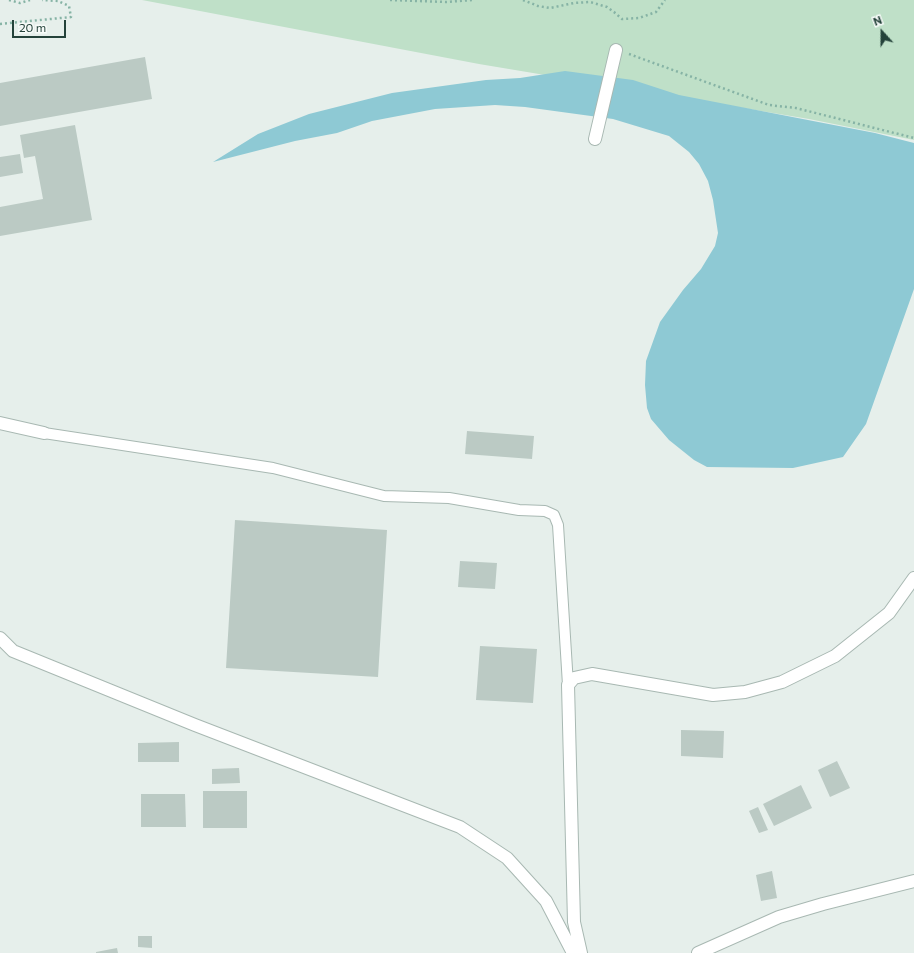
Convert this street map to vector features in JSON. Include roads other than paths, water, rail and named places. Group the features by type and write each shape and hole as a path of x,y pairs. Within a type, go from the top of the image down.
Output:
{"street":[{"path":"595,139 616,50"},
{"path":"0,423 44,433"},
{"path":"581,953 574,922 568,685 574,678 592,674 713,695 745,692 782,682 835,656 889,613 914,578"},
{"path":"0,638 13,651 202,727 460,827 507,858 546,901 573,953"},
{"path":"698,953 779,917 823,904 914,881"}],"lane":[{"path":"44,433 274,468 384,496 449,498 519,510 545,511 554,516 558,525 568,685"}],"water":[{"path":"565,71 633,80 679,95 875,133 914,143 914,289 866,424 843,457 793,468 707,467 694,460 669,440 651,419 647,408 645,385 646,361 660,322 683,290 701,269 715,246 718,233 713,200 708,181 699,164 689,152 669,136 613,119 525,107 495,105 435,109 372,121 337,133 295,141 213,162 258,134 309,114 392,93 486,80 520,78"}]}
